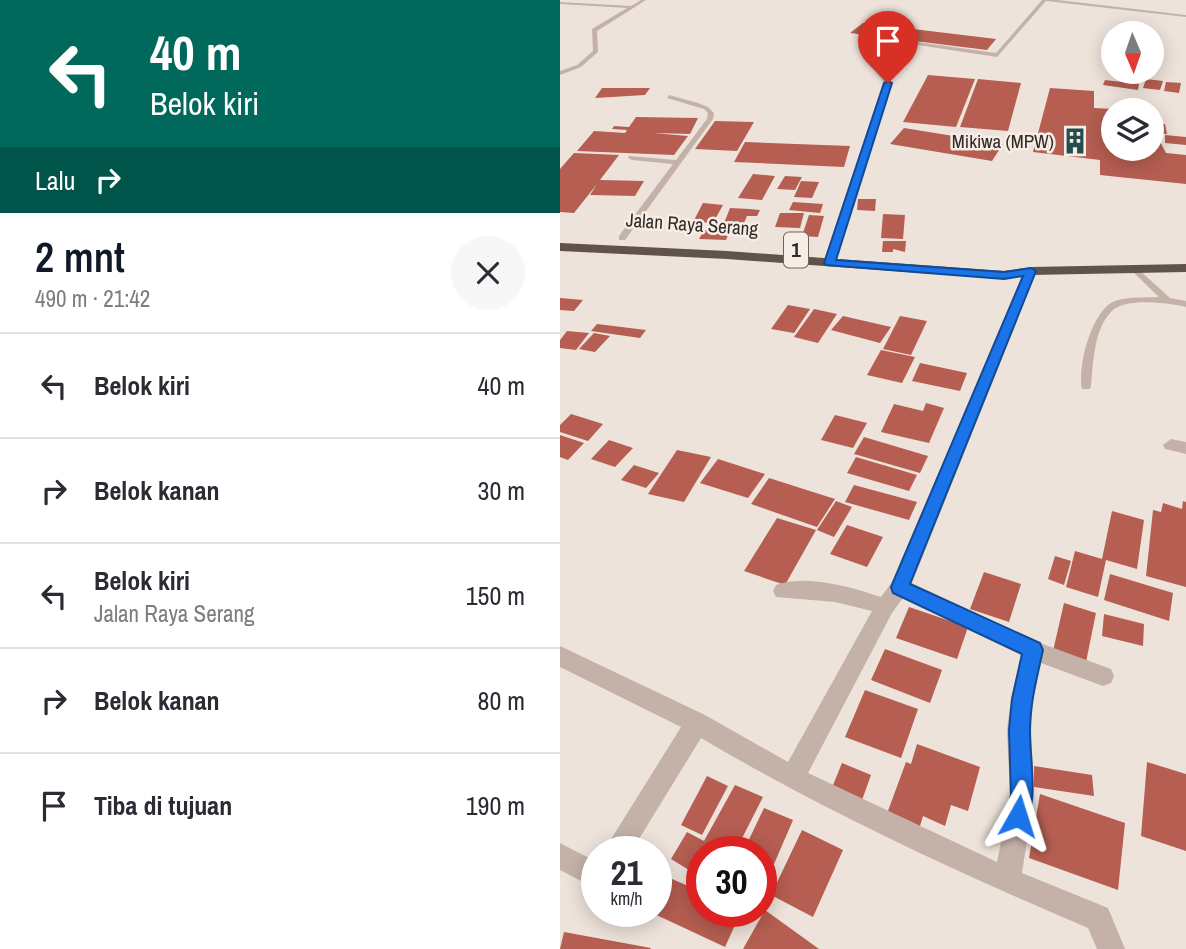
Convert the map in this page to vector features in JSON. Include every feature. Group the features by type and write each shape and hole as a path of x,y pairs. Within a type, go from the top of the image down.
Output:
{"highway":[{"name":"Jalan Raya Serang","path":"560,235 622,238 1004,275 1031,271 1186,268"},
{"name":"Jalan Raya Serang","path":"560,247 831,258"}],"street":[{"path":"792,778 886,607 900,587 1031,271"},
{"path":"900,587 1033,650 1103,676"},
{"path":"783,591 820,590 848,594 886,607"},
{"path":"1007,880 1022,795 1022,699 1033,650"},
{"path":"560,656 697,723 792,778 1007,880 1098,918 1111,949"},
{"path":"626,836 697,723"},
{"path":"560,856 581,868"}],"lane":[{"path":"560,73 590,59 596,51 594,30 644,0"},
{"path":"881,39 997,55 1046,0 1186,16"},
{"path":"560,3 632,7"},
{"path":"831,258 887,91 888,83 873,67"},
{"path":"622,238 710,119 711,113 696,104 668,97"},
{"path":"632,158 676,162"},
{"path":"1137,271 1167,300"},
{"path":"1086,386 1098,326 1105,310 1117,303 1167,300 1186,304"}],"building":[{"path":"863,23 996,39 987,50 850,33"},
{"path":"928,75 975,79 956,127 903,122"},
{"path":"978,79 1021,83 1008,131 960,127"},
{"path":"1166,82 1181,83 1179,93 1164,91"},
{"path":"1103,84 1139,84 1138,90"},
{"path":"1144,84 1162,84 1160,90 1143,88"},
{"path":"602,88 650,88 645,95 595,98"},
{"name":"Mikiwa (MPW)","path":"1050,88 1094,91 1094,108 1101,108 1101,161 1164,161 1164,149 1166,153 1186,155 1186,184 1100,175 1100,160 1033,152"},
{"path":"636,117 698,118 690,134 653,133 688,136 674,155 577,151 594,131 625,133 627,130 612,129 614,126 629,127"},
{"path":"715,121 754,122 737,151 695,149"},
{"path":"904,128 1003,144 992,161 890,144"},
{"path":"1165,135 1186,137 1186,145 1165,143"},
{"path":"745,142 850,146 844,167 734,162"},
{"path":"574,153 619,155 600,180 644,181 635,196 590,195 597,184 574,213 560,212 560,169"},
{"path":"753,174 775,176 762,200 738,198"},
{"path":"785,176 802,177 795,190 777,189"},
{"path":"801,181 819,182 812,198 794,197"},
{"path":"858,199 876,199 875,211 857,210"},
{"path":"793,202 823,204 820,213 789,210"},
{"path":"703,203 723,205 713,223 693,222"},
{"path":"730,208 760,210 757,216 747,216 744,223 724,223"},
{"path":"780,213 804,213 800,228 775,227"},
{"path":"883,214 905,215 903,239 881,238"},
{"path":"809,215 824,216 818,237 802,236"},
{"path":"704,230 730,231 726,240 699,239"},
{"path":"883,241 906,241 905,252 893,249 893,252 882,252"},
{"path":"560,298 583,300 574,311 560,310"},
{"path":"788,305 810,309 794,333 771,329"},
{"path":"814,309 837,314 818,343 794,337"},
{"path":"843,316 891,327 880,343 831,330"},
{"path":"900,316 927,321 911,355 883,349"},
{"path":"597,324 646,330 640,338 591,331"},
{"path":"567,331 589,333 576,350 560,348 560,340"},
{"path":"594,333 610,336 595,352 579,349"},
{"path":"881,350 915,357 902,383 867,375"},
{"path":"920,363 967,373 960,391 912,381"},
{"path":"926,403 944,408 929,443 881,432 894,404 923,411"},
{"path":"571,414 603,424 588,441 560,432 560,425"},
{"path":"835,415 867,423 853,448 821,440"},
{"path":"560,435 584,443 568,460 560,457"},
{"path":"864,437 928,456 920,473 854,454"},
{"path":"609,440 633,448 615,467 591,459"},
{"path":"677,450 711,457 684,502 648,494"},
{"path":"856,457 917,475 909,491 847,473"},
{"path":"718,459 765,474 748,498 700,483"},
{"path":"634,465 659,473 646,488 621,480"},
{"path":"769,478 835,499 817,527 751,504"},
{"path":"854,485 917,502 909,520 845,502"},
{"path":"836,501 852,507 834,537 817,530"},
{"path":"1183,501 1186,502 1186,587 1146,576 1153,510 1161,512 1163,503 1182,509"},
{"path":"1112,511 1144,520 1137,569 1106,560 1098,597 1066,587 1075,551 1102,559"},
{"path":"777,518 816,530 785,585 744,571"},
{"path":"847,525 883,537 867,567 830,554"},
{"path":"1055,556 1071,561 1064,585 1048,579"},
{"path":"984,572 1021,584 1009,622 970,609"},
{"path":"1110,574 1173,593 1169,621 1104,600"},
{"path":"1064,603 1096,613 1086,662 1053,651"},
{"path":"909,607 968,627 957,659 896,638"},
{"path":"1104,614 1144,624 1143,646 1102,636"},
{"path":"885,649 942,670 930,703 871,680"},
{"path":"865,690 918,709 901,758 845,737"},
{"path":"917,744 980,767 968,811 951,805 945,826 923,816 918,833 885,819 906,762 911,764"},
{"path":"1147,762 1186,774 1186,851 1141,836"},
{"path":"842,763 871,775 861,803 831,790"},
{"path":"1034,766 1092,775 1094,796 1034,787"},
{"path":"707,776 728,786 702,835 681,825"},
{"path":"735,785 763,797 743,836 707,836"},
{"path":"1040,794 1125,823 1118,890 1029,858"},
{"path":"764,808 793,820 777,857 777,836 751,836"},
{"path":"802,830 843,850 813,917 777,898 777,882"},
{"path":"687,832 695,836 686,836 686,868 672,857"},
{"path":"672,879 686,885 686,927 734,927 725,947 672,922"},
{"path":"777,919 819,949 743,949 755,927 777,927"},
{"path":"564,932 651,948 560,949"}],"place":[{"name":"Mikiwa (MPW)","path":"1075,141"}],"route":[{"path":"888,83 830,263 1004,275 1031,271 900,587 1033,650 1022,699 1022,795 1018,816"}]}
